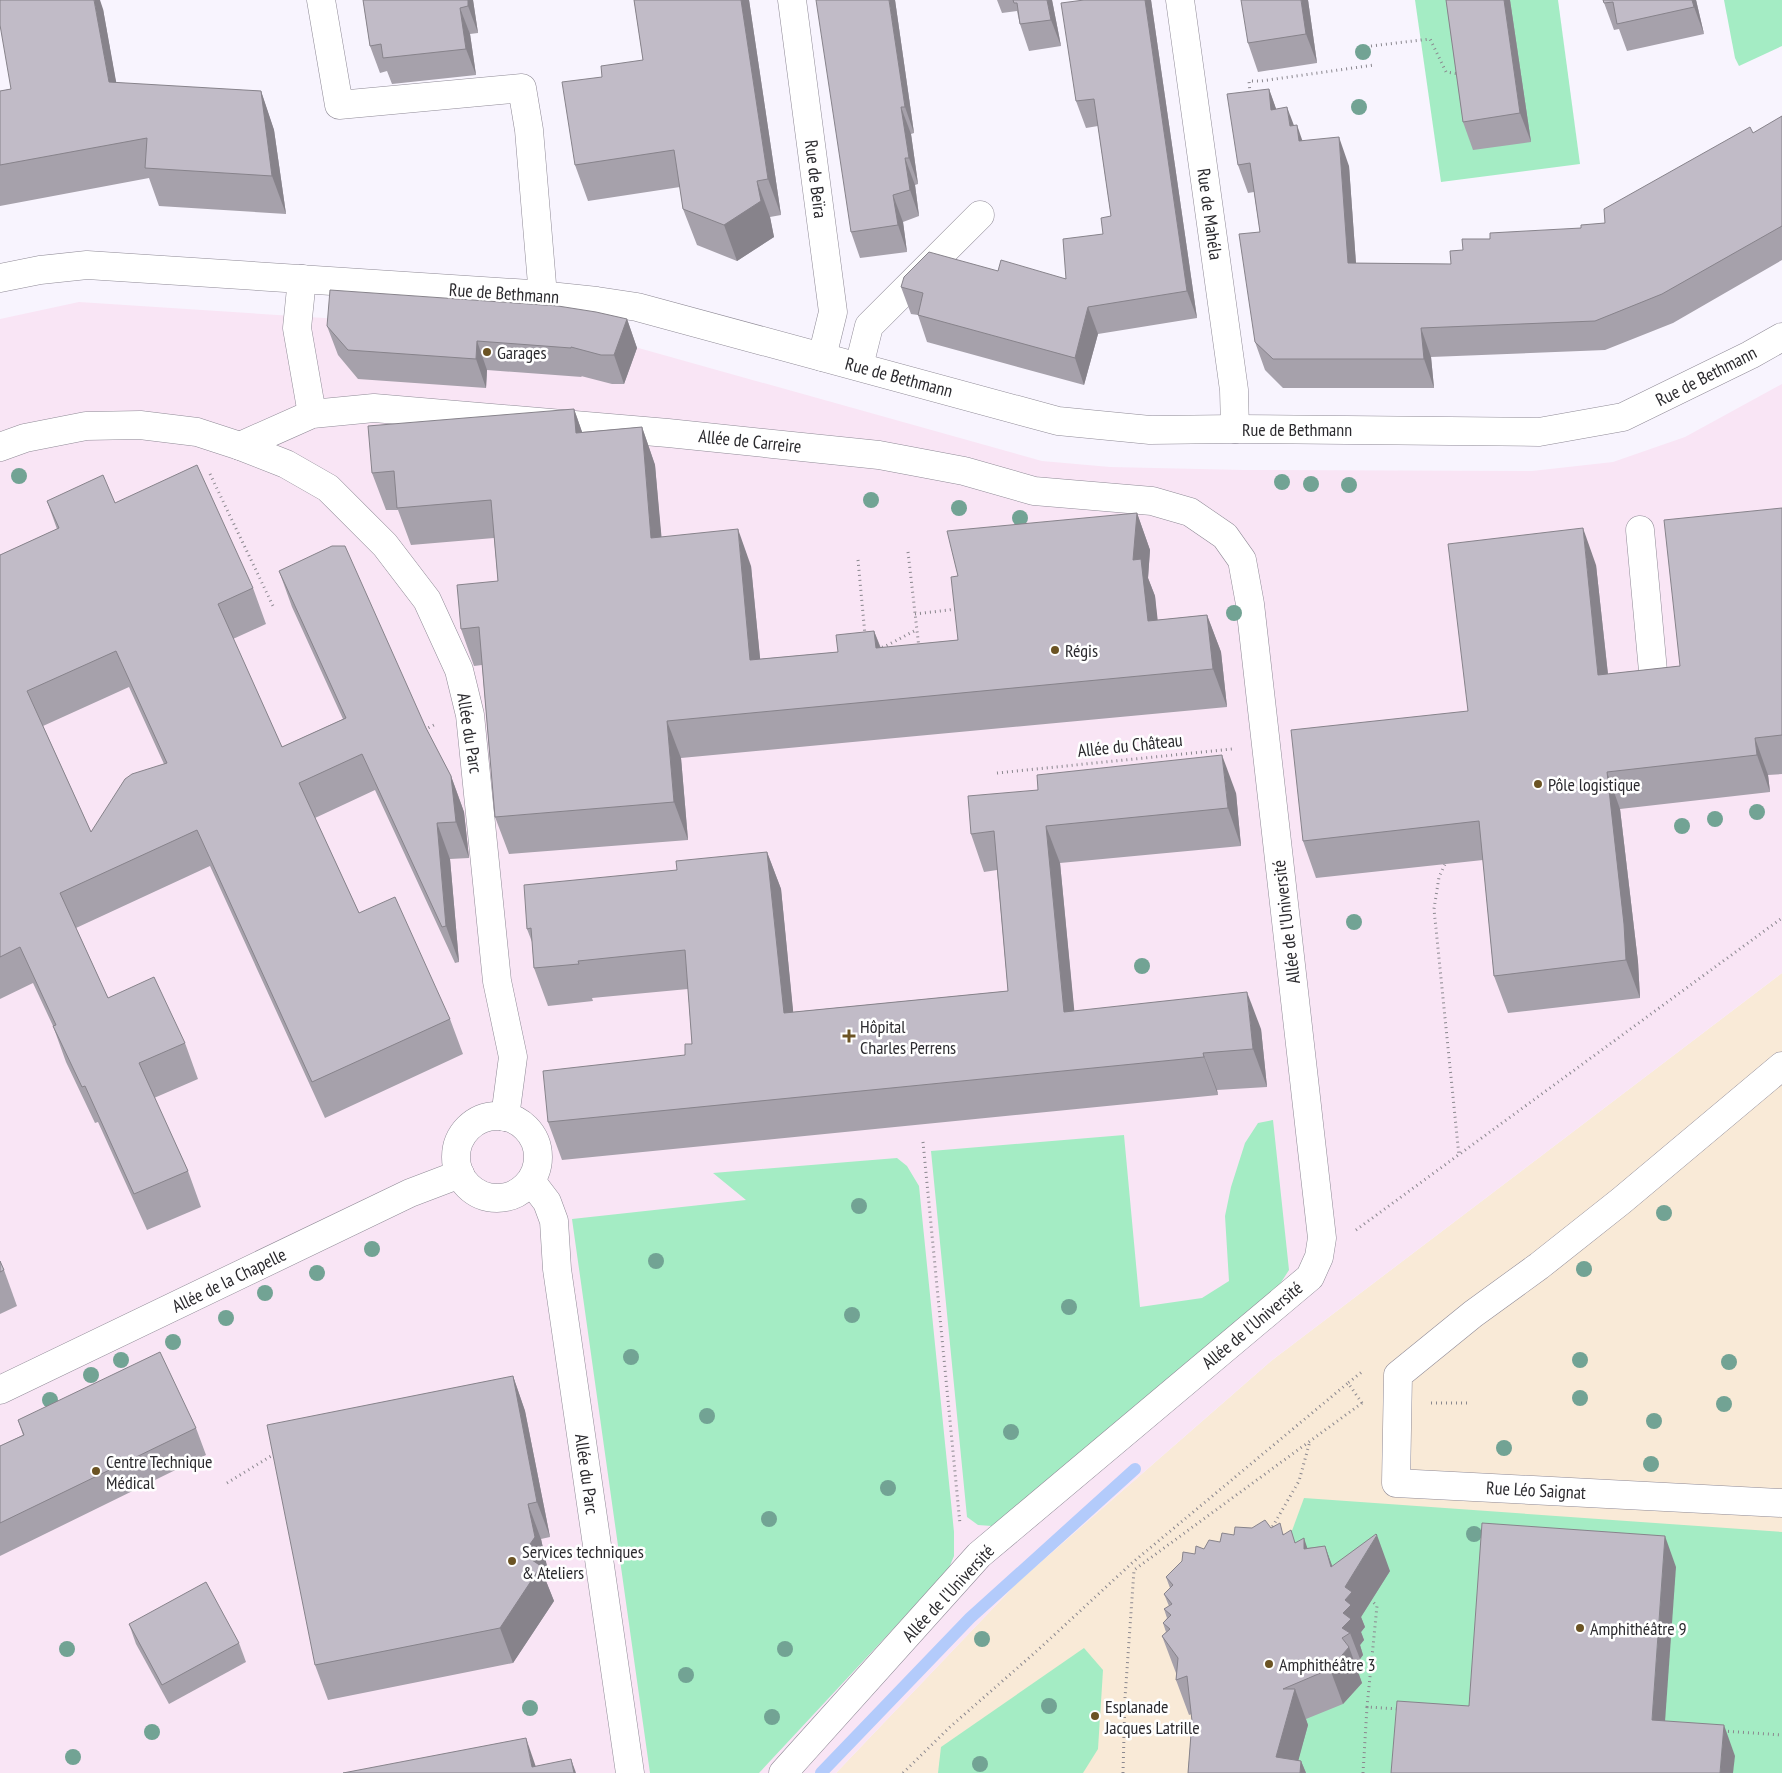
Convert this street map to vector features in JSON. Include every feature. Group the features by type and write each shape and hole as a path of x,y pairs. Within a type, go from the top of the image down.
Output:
{"street":[{"path":"321,0 339,106 522,88 529,130 543,296"},
{"name":"Rue de Beïra","path":"792,0 833,312 822,357"},
{"name":"Rue de Mahéla","path":"1180,0 1234,390 1236,429"},
{"path":"859,366 869,326 980,214"},
{"name":"Rue de Bethmann","path":"0,278 40,270 87,265 597,301 637,307 1058,421 1150,430 1539,432 1623,418 1750,355 1782,336"},
{"path":"302,279 297,328 312,414"},
{"name":"Allée de Carreire","path":"240,446 312,414 374,408 677,434 879,454 964,471 1034,491 1152,501 1190,512 1225,536 1242,560"},
{"name":"Allée du Parc","path":"0,447 25,438 86,426 140,425 197,432 240,446 286,464 328,488 385,545 427,600 458,670 470,715 497,981 514,1057 505,1117"},
{"path":"1640,530 1654,682"},
{"name":"Allée de l'Université","path":"783,1773 979,1556 1310,1277 1319,1257 1322,1238 1321,1228 1250,604 1242,560"},
{"name":"Rue Léo Saignat","path":"1782,1066 1621,1201 1539,1266 1473,1314 1398,1375 1396,1483 1782,1503"},
{"path":"492,1117 505,1117 517,1122 528,1130 535,1142 538,1155 537,1168 531,1181 522,1191 510,1196 496,1198 474,1191 460,1174 456,1162 462,1137 469,1128 480,1120 492,1117"},
{"name":"Allée de la Chapelle","path":"0,1390 410,1193 460,1174"},
{"name":"Allée du Parc","path":"531,1181 547,1202 554,1221 557,1269 630,1773"}],"path":[{"path":"1371,46 1430,39 1446,72 1463,74"},
{"path":"1250,93 1249,81 1261,81 1374,65"},
{"path":"210,474 274,608"},
{"path":"908,552 919,649"},
{"path":"858,560 865,641"},
{"path":"915,614 961,608"},
{"path":"875,649 884,647 916,630"},
{"name":"Allée du Château","path":"997,773 1265,745"},
{"path":"1447,860 1439,877 1434,909 1459,1156"},
{"path":"1319,1257 1782,918"},
{"path":"923,1142 960,1524 966,1543 979,1556"},
{"path":"904,1773 950,1727 1039,1649 1132,1563 1348,1383"},
{"path":"1123,1773 1125,1698 1134,1570 1362,1403 1468,1403"},
{"path":"1268,1534 1299,1481 1310,1441"},
{"path":"227,1483 283,1449"},
{"path":"1363,1773 1367,1707 1377,1606 1364,1592"},
{"path":"1367,1707 1406,1710"},
{"path":"1722,1731 1782,1735"}],"shaded area":[{"name":"Hôpital Charles Perrens","path":"79,302 340,319 635,347 1042,461 1110,467 1244,470 1532,471 1613,462 1685,437 1782,384 1782,973 1271,1361 1018,1582 836,1773 0,1773 0,319"},
{"path":"1782,973 1782,1773 836,1773 1018,1582 1271,1361"}],"green space":[{"path":"1415,0 1558,0 1580,164 1441,182"},
{"path":"1724,0 1782,0 1782,46 1739,66 1735,58"},
{"path":"1273,1120 1289,1270 1280,1284 992,1526 978,1525 967,1517 931,1151 1124,1135 1140,1307 1202,1298 1229,1281 1225,1216 1231,1187 1245,1143 1258,1123"},
{"path":"897,1158 907,1166 919,1186 954,1532 954,1556 948,1570 759,1773 650,1773 572,1219 746,1200 713,1173"},
{"path":"1304,1498 1782,1532 1782,1773 1237,1773 1245,1659"},
{"path":"1084,1648 1103,1670 1098,1749 1083,1773 938,1773 941,1747"}],"building":[{"path":"0,0 94,0 109,82 261,91 272,176 145,168 147,138 0,165 0,91 11,89 0,25"},
{"path":"363,0 468,0 468,6 460,8 466,49 383,58 381,44 370,46"},
{"path":"634,0 741,0 768,179 757,181 761,201 724,225 683,209 674,150 575,165 562,82 602,77 601,66 643,60"},
{"path":"816,0 889,0 905,107 901,107 909,158 905,158 910,190 893,195 898,225 851,232"},
{"path":"1013,0 1047,0 1051,20 1020,24 1017,3 1014,3"},
{"path":"1084,0 1145,0 1187,291 1088,307 1075,358 918,315 923,293 901,287 904,277 929,252 998,271 1001,260 1066,279 1063,239 1103,234 1101,218 1111,216 1094,99 1076,101 1061,3"},
{"path":"1241,0 1301,0 1306,34 1248,43"},
{"path":"1446,0 1504,0 1520,113 1463,122"},
{"path":"1603,0 1692,0 1694,7 1617,24 1613,2 1604,3"},
{"path":"1269,89 1271,110 1287,107 1290,126 1297,125 1299,141 1339,137 1348,263 1451,264 1450,251 1463,250 1462,239 1490,239 1490,233 1581,228 1581,225 1605,223 1604,209 1750,127 1753,133 1782,116 1782,226 1662,294 1595,321 1421,328 1424,359 1273,359 1255,342 1239,234 1260,232 1250,163 1238,165 1227,94"},
{"path":"330,290 558,306 627,319 614,355 601,355 571,347 477,341 476,359 348,350 327,326"},
{"path":"574,409 576,433 642,427 651,538 738,529 750,660 838,652 836,635 874,631 876,648 958,640 951,577 958,576 947,531 1137,513 1133,560 1141,559 1148,621 1207,615 1213,669 667,721 674,802 495,817 479,627 461,629 457,585 498,581 491,500 397,508 394,471 372,473 368,426"},
{"path":"197,465 253,588 218,604 282,747 346,718 279,571 332,546 345,546 426,728 451,776 456,822 437,823 446,926 442,927 362,754 299,783 359,913 395,897 450,1019 312,1082 197,830 60,893 108,998 154,977 185,1043 139,1063 188,1171 134,1194 85,1086 82,1087 53,1026 56,1025 20,947 0,957 0,555 59,528 47,501 103,475 115,503","holes":["116,651 167,763 132,774 125,779 91,832 27,691"]},
{"name":"Pôle logistique","path":"1782,508 1782,735 1755,738 1757,755 1607,772 1624,924 1626,960 1494,976 1479,821 1303,841 1291,730 1468,711 1448,544 1583,528 1598,675 1680,666 1664,520"},
{"path":"1222,755 1228,808 1046,826 1064,1012 1247,992 1253,1049 1203,1053 1204,1057 548,1122 543,1071 685,1055 685,1044 692,1044 685,950 578,961 579,964 534,968 531,928 527,929 524,885 677,870 676,861 767,852 784,1013 1008,991 994,831 971,834 968,796 1038,790 1037,775"},
{"path":"0,1261 4,1270 0,1272"},
{"name":"Centre Technique Médical","path":"160,1352 196,1428 0,1523 0,1446 24,1435 18,1420"},
{"path":"513,1376 537,1502 528,1504 535,1537 523,1554 541,1566 500,1628 315,1665 267,1425"},
{"name":"Amphithéâtre 3","path":"1265,1520 1271,1528 1280,1523 1283,1535 1291,1530 1295,1543 1304,1538 1304,1549 1325,1546 1331,1567 1377,1535 1345,1587 1352,1592 1345,1600 1351,1605 1343,1613 1351,1619 1342,1628 1350,1633 1342,1638 1349,1647 1330,1669 1283,1689 1295,1689 1276,1757 1301,1761 1300,1773 1188,1773 1192,1721 1187,1676 1176,1680 1178,1658 1162,1636 1170,1629 1163,1623 1171,1615 1164,1609 1172,1604 1164,1594 1173,1585 1166,1577 1182,1561 1183,1552 1195,1554 1196,1546 1204,1549 1209,1540 1220,1542 1222,1533 1234,1535 1235,1527 1252,1528"},
{"path":"1482,1523 1665,1536 1652,1720 1724,1725 1720,1773 1391,1773 1397,1701 1469,1706"},
{"path":"206,1582 239,1643 162,1685 129,1624"},
{"path":"526,1738 532,1767 571,1759 574,1773 343,1773"}],"waterway":[{"path":"821,1773 970,1618 1135,1469"}],"place":[{"name":"Garages","path":"487,352"},
{"name":"Régis","path":"1055,650"},
{"name":"Pôle logistique","path":"1538,784"},
{"name":"Hôpital Charles Perrens","path":"849,1036"},
{"name":"Centre Technique Médical","path":"96,1471"},
{"name":"Services techniques & Ateliers","path":"512,1561"},
{"name":"Amphithéâtre 9","path":"1580,1628"},
{"name":"Amphithéâtre 3","path":"1269,1664"},
{"name":"Esplanade Jacques Latrille","path":"1095,1716"}]}
